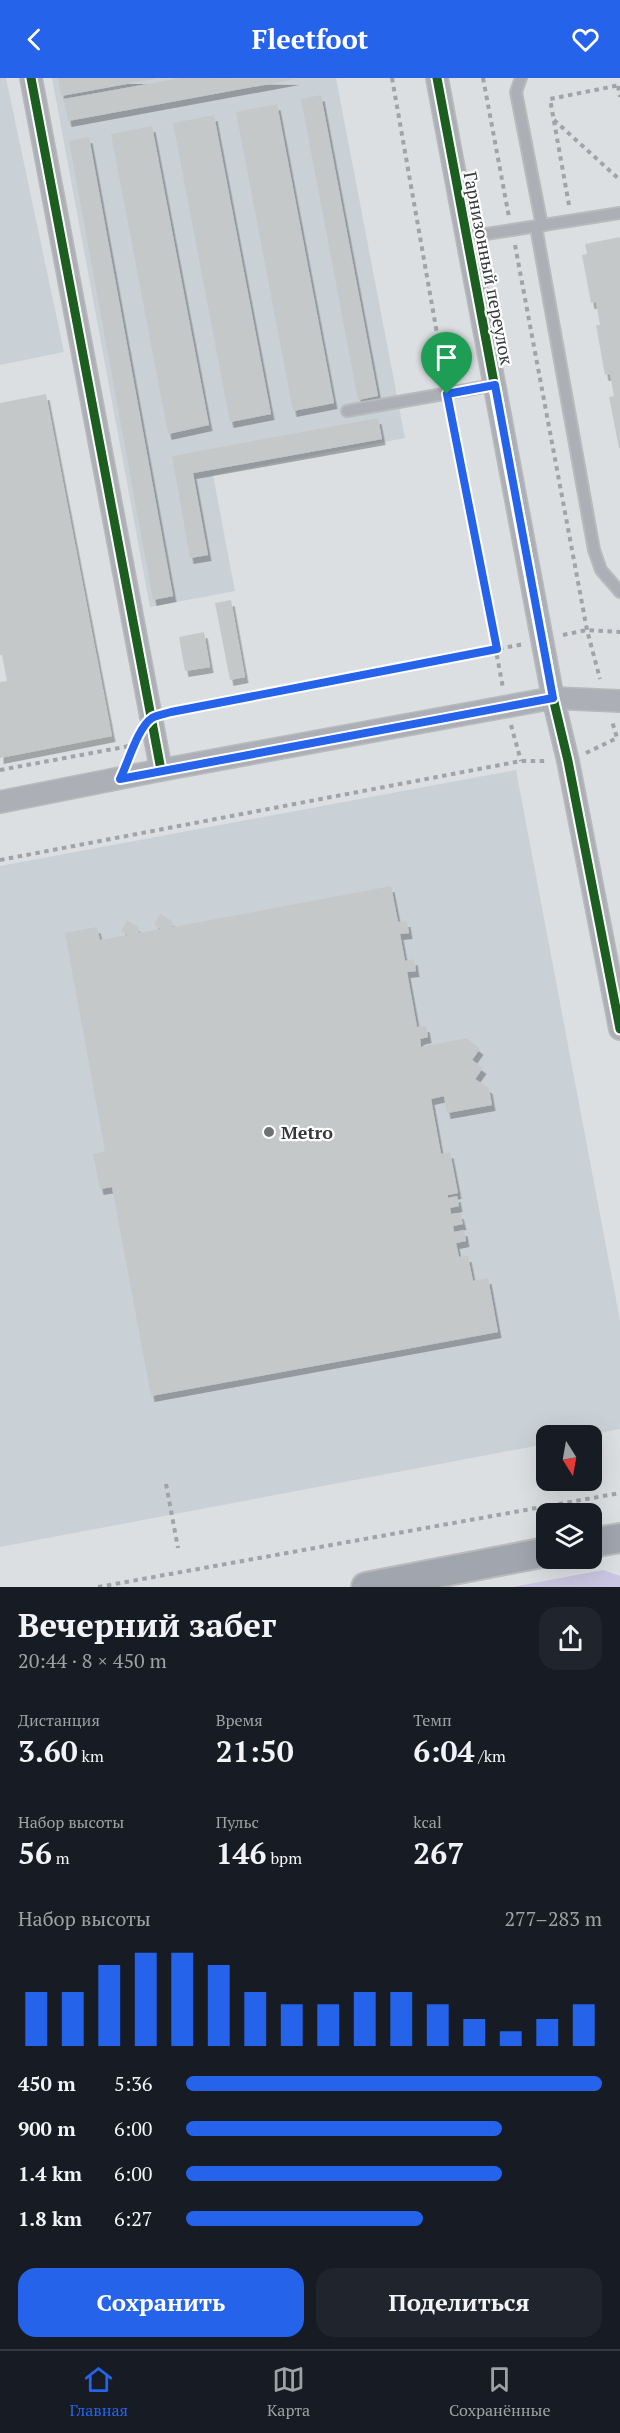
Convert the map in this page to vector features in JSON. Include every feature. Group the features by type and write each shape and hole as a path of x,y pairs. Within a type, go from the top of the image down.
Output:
{"street":[{"path":"31,78 161,770"},
{"name":"Гарнизонный переулок","path":"437,78 553,698 568,761 620,1029"},
{"path":"0,802 553,698 613,701"},
{"path":"366,1587 536,1554"}],"lane":[{"path":"521,78 516,92 594,550 601,570 620,592"},
{"path":"467,237 620,213"},
{"path":"347,411 495,385"}],"path":[{"path":"392,78 447,394 497,649 506,708 521,761"},
{"path":"0,860 521,761 568,761 619,740 613,701 587,630 483,78"},
{"path":"572,221 550,99 619,86 620,97"},
{"path":"554,120 620,180"},
{"path":"120,779 136,738 151,718 171,712 587,630 620,632"},
{"path":"0,770 135,745"},
{"path":"166,1484 178,1548"},
{"path":"98,1587 620,1493"}],"shaded area":[{"path":"0,78 6,78 64,352 0,365"},
{"path":"52,78 336,78 405,438 213,475 235,591 150,607"},
{"path":"516,770 620,1320 620,1429 602,1433 602,1425 536,1425 536,1446 0,1547 0,866"},
{"path":"603,1570 620,1576 620,1587 513,1587"}],"building":[{"path":"58,78 154,78 154,79 61,96"},
{"path":"181,78 296,79 68,121 64,99"},
{"path":"321,95 378,396 358,400 301,99"},
{"path":"277,104 334,403 293,411 236,112"},
{"path":"214,115 271,414 230,422 173,123"},
{"path":"152,126 209,425 168,434 111,134"},
{"path":"89,137 173,596 153,600 69,141"},
{"path":"620,237 619,448 609,397 614,396 610,374 605,375 596,325 600,325 596,302 591,303 582,255 587,254 585,244"},
{"path":"46,394 112,736 0,758 0,682 7,681 2,655 0,655 0,403"},
{"path":"378,418 382,439 193,473 208,555 190,558 172,456"},
{"path":"231,600 245,677 230,680 215,603"},
{"path":"204,632 210,667 185,671 179,637"},
{"name":"Metro","path":"391,886 398,922 407,921 409,933 400,934 405,961 414,959 416,971 407,972 417,1027 426,1026 428,1037 420,1039 421,1047 467,1038 480,1049 472,1060 483,1068 475,1079 489,1088 492,1105 447,1113 444,1096 431,1099 441,1154 450,1152 458,1193 448,1195 448,1198 457,1196 459,1206 450,1208 451,1214 460,1213 463,1224 453,1226 454,1232 464,1230 466,1241 456,1243 459,1257 468,1256 473,1281 488,1278 498,1332 151,1396 112,1187 100,1189 93,1154 105,1151 65,933 97,927 100,940 128,935 121,931 127,920 138,927 139,933 161,929 154,925 160,914 172,921 173,927"}],"cycle path":[{"path":"31,78 161,770"},
{"path":"437,78 553,698 568,761 620,1029"}],"place":[{"name":"Metro","path":"269,1132"}],"route":[{"path":"495,385 553,698 120,779 130,759 136,738 151,718 171,712 497,649 447,394 495,385"}]}
